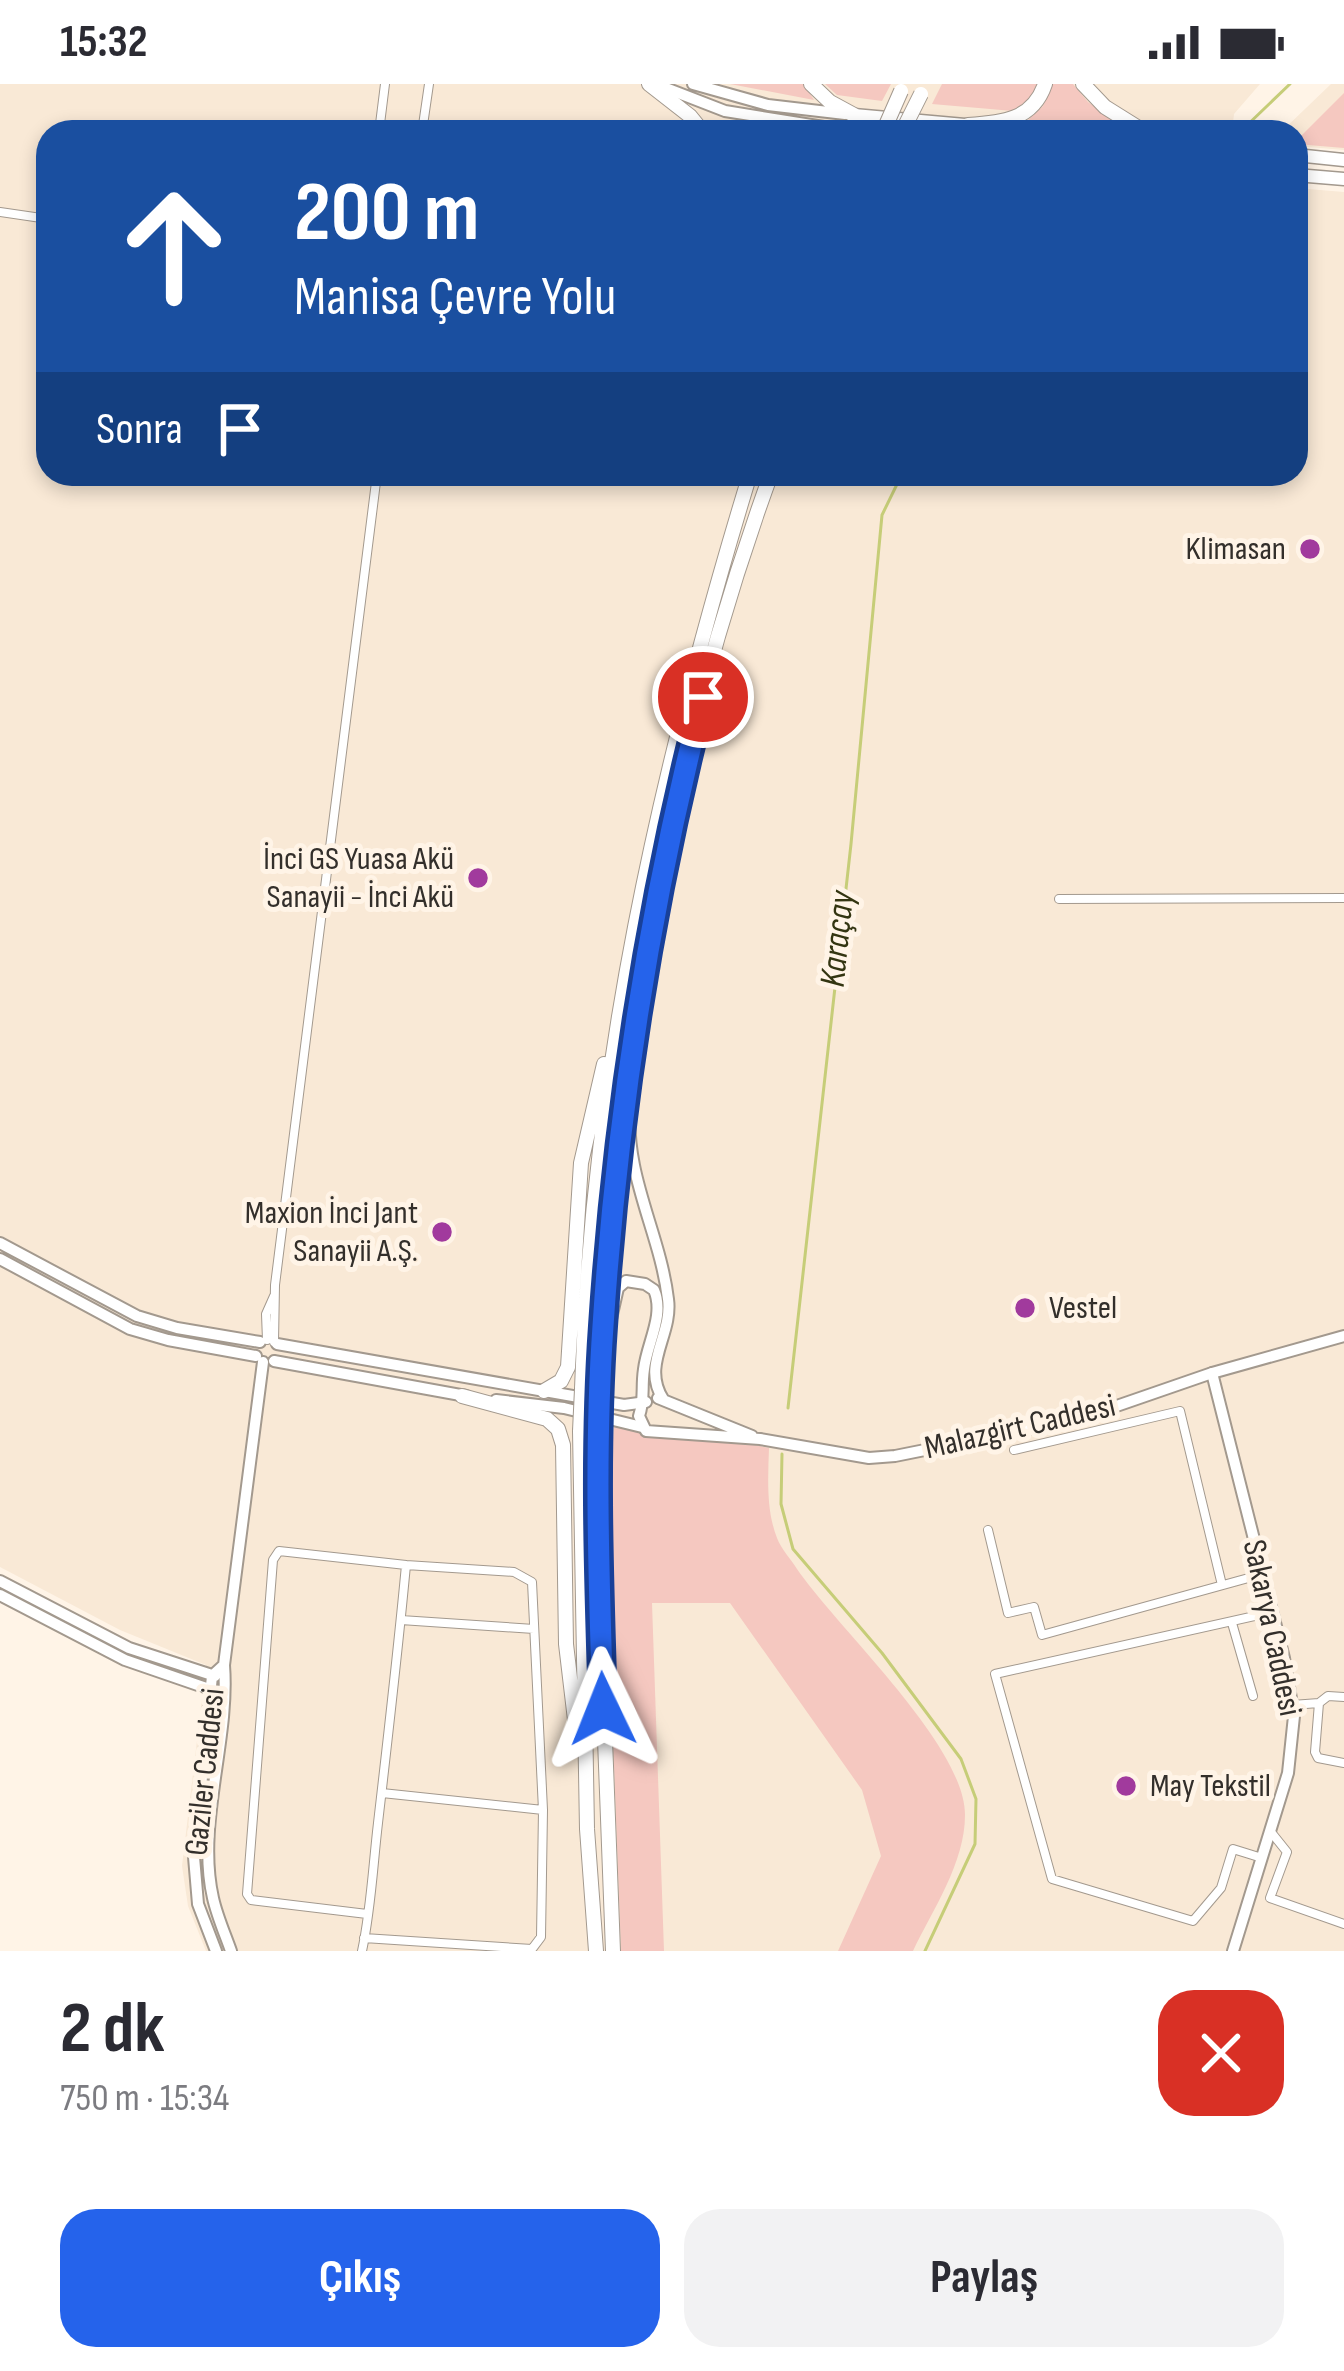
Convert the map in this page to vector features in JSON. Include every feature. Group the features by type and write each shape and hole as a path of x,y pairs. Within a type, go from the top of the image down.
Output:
{"highway":[{"path":"652,84 693,120"},
{"path":"811,84 854,115"},
{"path":"1006,120 1029,111 1045,84"},
{"path":"1083,84 1126,120"},
{"path":"888,120 903,86"},
{"path":"908,120 925,87"},
{"path":"587,1829 580,1431 594,1203 618,1019 654,825 698,647 746,486"},
{"path":"614,1951 598,1554 615,1172 651,923 680,787 714,651 767,486"},
{"path":"544,1391 561,1381 568,1367 581,1163 618,1019"},
{"path":"462,1396 547,1419 558,1429 563,1445 566,1644 596,1951"}],"main road":[{"path":"854,115 911,120"},
{"path":"1308,156 1344,160"},
{"path":"1308,176 1344,179"}],"street":[{"path":"380,120 385,84"},
{"path":"424,120 428,84"},
{"path":"652,84 687,99 771,120"},
{"path":"693,84 768,105 854,115"},
{"path":"0,212 36,217"},
{"path":"268,1351 375,486"},
{"path":"1059,899 1344,898"},
{"path":"637,1029 629,1142 669,1301 653,1376 675,1422 663,1434"},
{"path":"0,1243 137,1316 177,1328 462,1396 564,1408 643,1427 651,1434 760,1439"},
{"path":"0,1259 130,1329 168,1340 624,1405 668,1402 760,1439"},
{"path":"603,1371 618,1288 626,1281 645,1284 658,1300 644,1364 646,1402 639,1416 643,1427"},
{"name":"Malazgirt Caddesi","path":"760,1439 869,1458 896,1456 1079,1419 1212,1373 1344,1336"},
{"name":"Gaziler Caddesi","path":"216,1951 198,1904 194,1857 210,1690 220,1673 268,1351"},
{"name":"Sakarya Caddesi","path":"1212,1373 1292,1705 1292,1750 1233,1951"},
{"path":"1014,1450 1180,1411 1222,1585"},
{"path":"988,1530 1008,1613 1034,1607 1042,1635 1263,1574"},
{"path":"367,1914 276,1905 251,1900 247,1894 273,1560 279,1551 514,1572 532,1582 543,1810 542,1937 532,1949 363,1947 382,1792 406,1565"},
{"path":"0,1581 129,1648 220,1673"},
{"path":"0,1595 125,1660 225,1692"},
{"path":"1262,1858 1233,1849 1221,1888 1193,1921 1052,1880 994,1674 1273,1612"},
{"path":"400,1620 534,1629"},
{"path":"1232,1623 1253,1696"},
{"name":"Gaziler Caddesi","path":"220,1673 225,1692 210,1872 213,1898 231,1951"},
{"path":"1292,1705 1344,1697"},
{"path":"1319,1703 1315,1752 1318,1758 1344,1763"},
{"path":"382,1792 543,1810"},
{"path":"1270,1831 1287,1852 1270,1898 1344,1924"}],"shaded area":[{"path":"0,84 1260,84 1233,120 36,120 36,486 1308,486 1308,189 1344,192 1344,1951 206,1951 188,1906 182,1866 206,1665 120,1630 0,1567"},
{"path":"730,84 804,84 814,100"},
{"path":"825,84 891,84 882,101 837,95"},
{"path":"942,84 1038,84 1032,97 1013,111 932,104"},
{"path":"1052,84 1073,84 1088,102 1114,120 1028,120 1043,106"},
{"path":"1331,84 1344,84 1344,150 1308,147 1308,120 1294,120"},
{"path":"1344,93 1344,148 1308,145 1308,129"},
{"path":"614,1421 657,1436 720,1438 769,1448 769,1505 781,1546 945,1756 960,1787 964,1833 947,1885 913,1951 838,1951 881,1856 862,1790 730,1603 652,1603 664,1951 621,1951 606,1556"}],"waterway":[{"name":"Karaçay","path":"1252,120 1290,84"},
{"name":"Karaçay","path":"788,1408 851,844 882,515 896,486"},
{"name":"Karaçay","path":"782,1454 781,1504 793,1549 882,1653 961,1759 976,1799 975,1844 925,1951"}],"place":[{"name":"Klimasan","path":"1310,549"},
{"name":"İnci GS Yuasa Akü Sanayii - İnci Akü","path":"478,878"},
{"name":"Maxion İnci Jant Sanayii A.Ş.","path":"442,1232"},
{"name":"Vestel","path":"1025,1308"},
{"name":"May Tekstil","path":"1126,1786"}],"route":[{"path":"603,1709 598,1554 602,1333 615,1172 651,923 703,697"}]}
